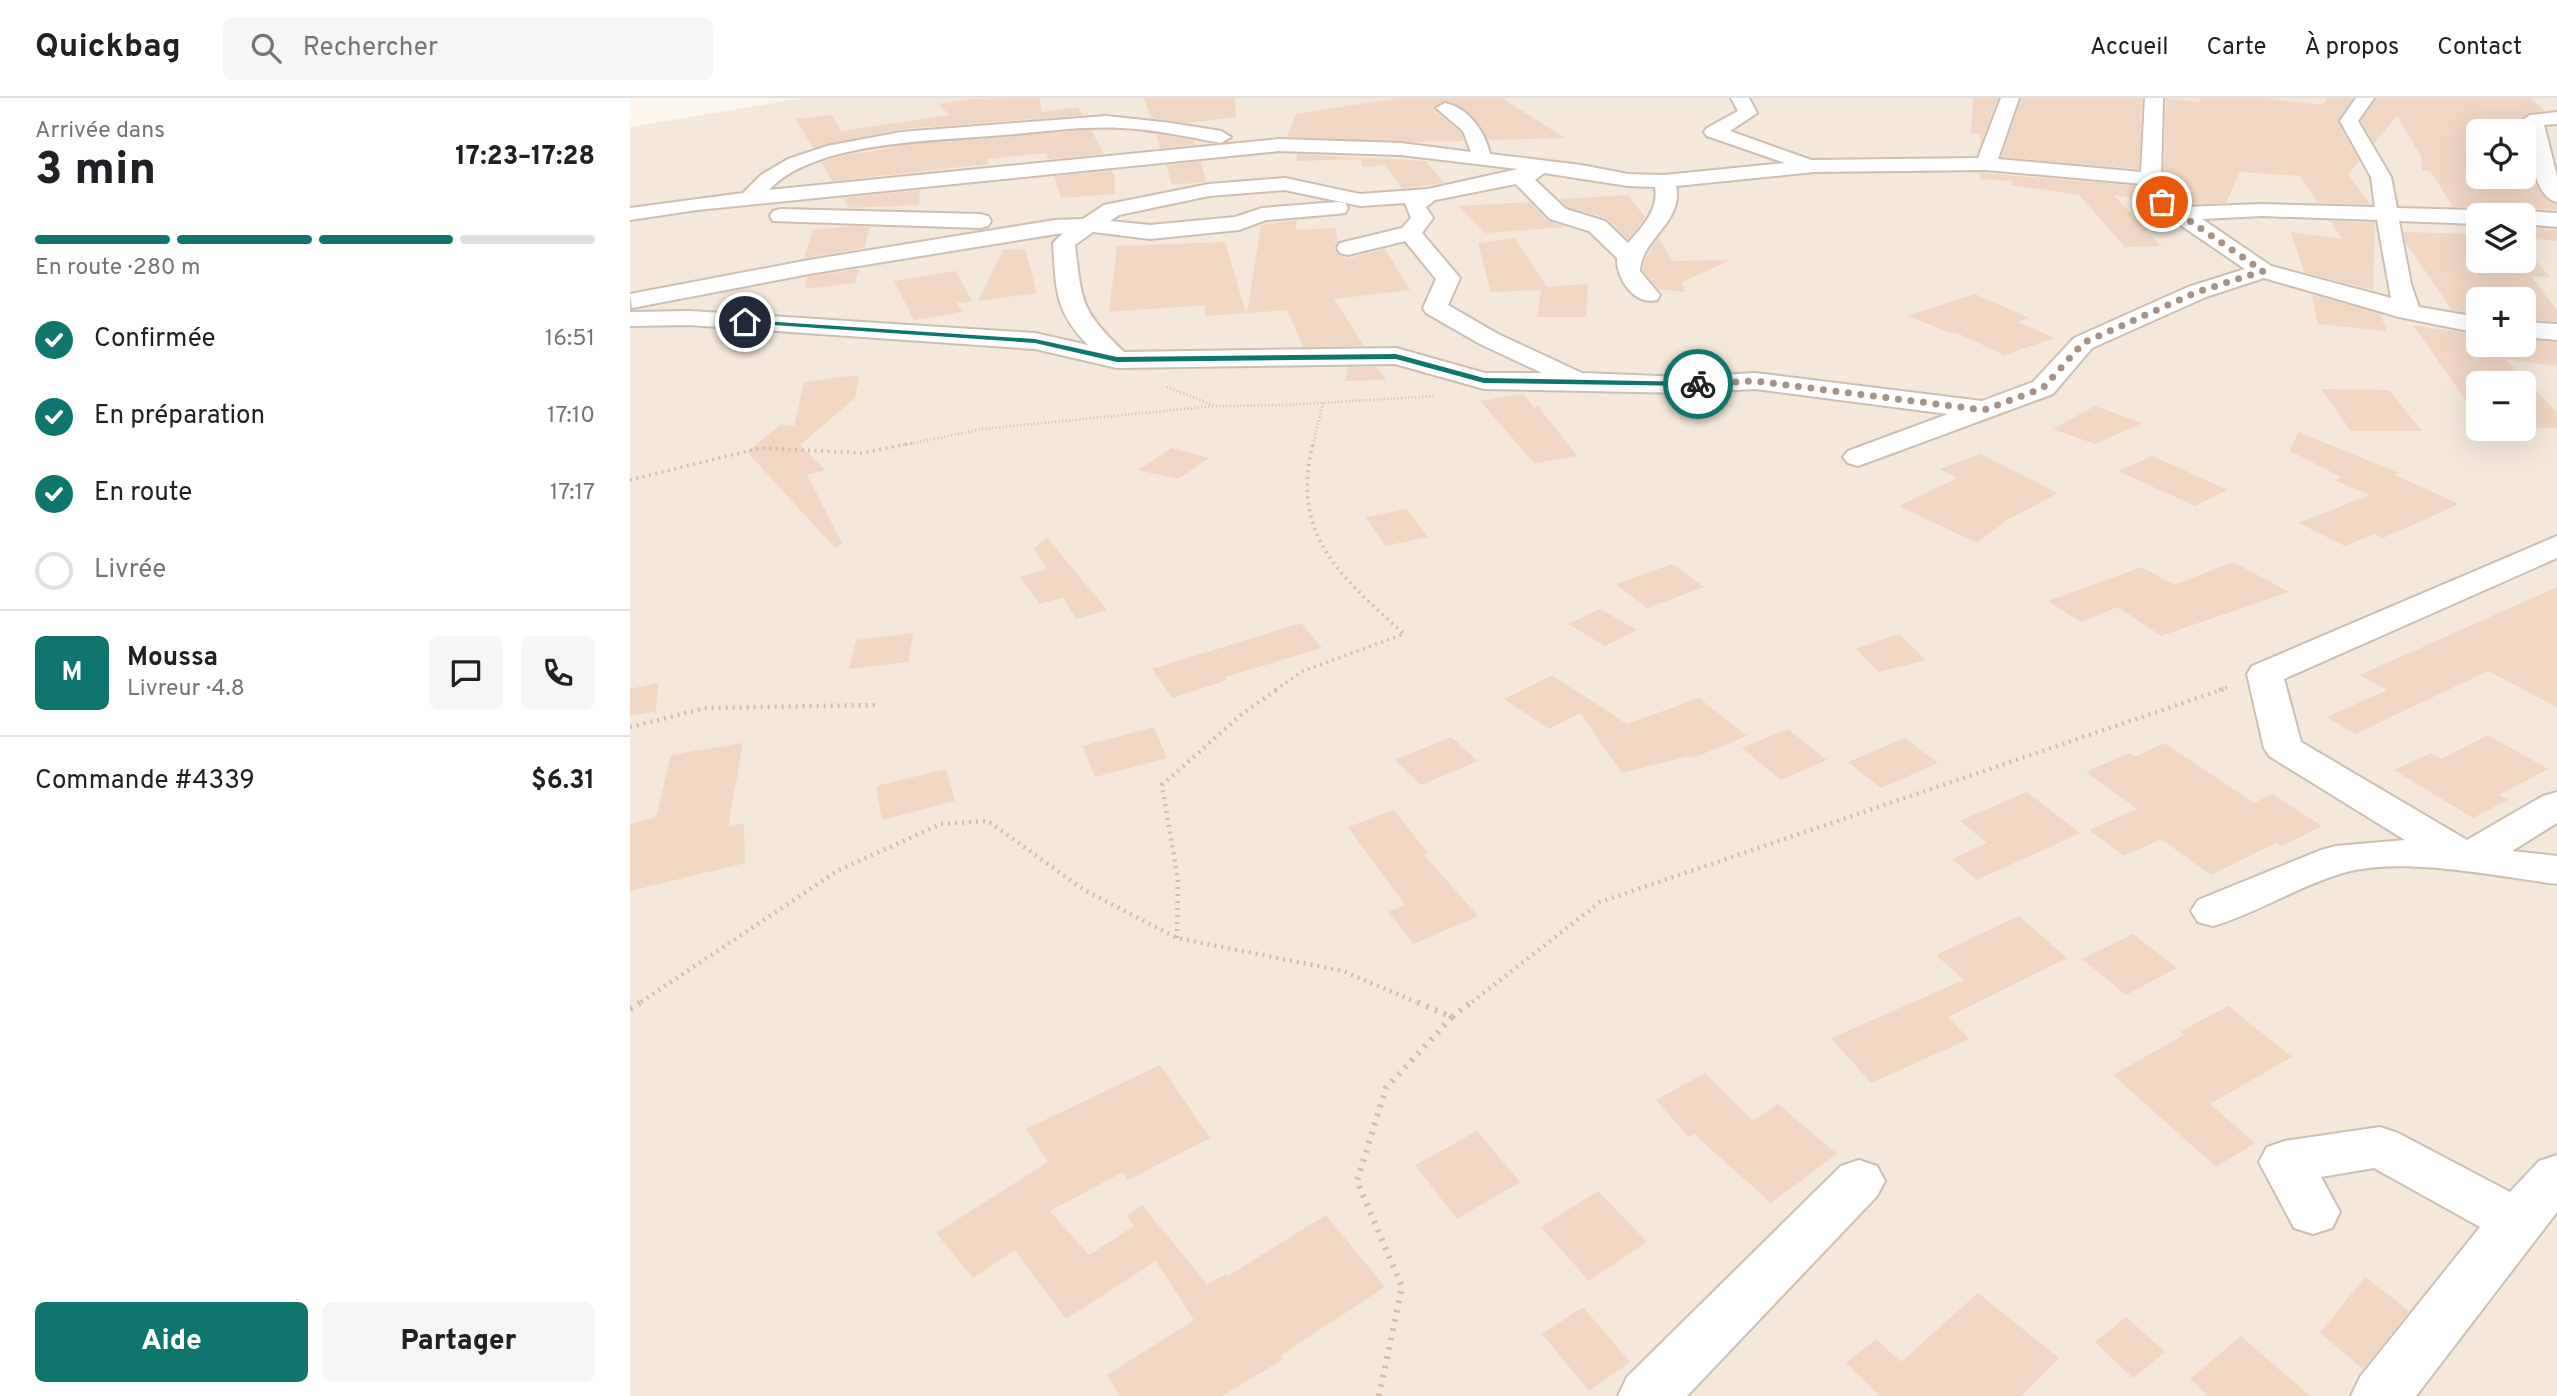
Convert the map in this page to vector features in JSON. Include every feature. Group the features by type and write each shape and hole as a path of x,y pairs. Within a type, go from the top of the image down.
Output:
{"street":[{"path":"1740,98 1748,113 1714,132 1814,166"},
{"path":"1986,164 2010,98"},
{"path":"2154,98 2151,179 2162,202 2263,271 2408,312 2466,323"},
{"path":"2365,98 2350,121 2381,177 2399,284 2408,312"},
{"path":"1445,107 1471,128 1480,153 1475,158"},
{"path":"2553,108 2530,121 2535,127 2549,186 2557,196"},
{"path":"748,199 758,184 810,158 855,145 943,133 1122,122 1279,145 1401,149 1581,171 1628,180 1664,181 1814,166 1986,164 2151,179"},
{"path":"630,214 697,204 1279,145"},
{"path":"630,194 766,216 1088,225 1150,232 1239,222 1262,214 1333,209 1360,200 1428,195 1519,176 1546,167"},
{"path":"1519,176 1581,171"},
{"path":"1519,176 1558,214 1597,226 1629,256"},
{"path":"1648,295 1628,272 1629,256 1662,217 1667,189 1664,181"},
{"path":"1117,360 1086,329 1069,299 1064,243 1112,209 1209,190 1285,184 1360,200"},
{"path":"1349,248 1410,233 1422,218 1414,205 1428,195"},
{"path":"2182,214 2262,210 2466,216"},
{"path":"2536,219 2557,220"},
{"path":"630,302 809,267 1055,227 1088,225"},
{"path":"1410,233 1448,278 1416,332"},
{"path":"1858,457 2043,388 2083,343 2197,292 2263,271"},
{"path":"1035,341 1069,299"},
{"path":"630,319 690,318 1035,341 1117,360 1416,332 1489,339 1583,381"},
{"path":"2536,331 2557,332"},
{"path":"1416,332 1484,381 1685,385 1755,381 1984,410"},
{"path":"2467,859 2283,748 2265,674 2557,546"},
{"path":"2467,859 2557,805"},
{"path":"2213,911 2336,860 2397,853 2557,870"},
{"path":"2313,1212 2285,1163 2380,1147 2517,1221"},
{"path":"2381,1396 2517,1221 2557,1176"},
{"path":"1648,1396 1859,1181"}],"path":[{"path":"1117,360 1145,378 1214,406"},
{"path":"630,480 760,448 862,453 983,429 1214,406 1323,403 1476,393 1484,381"},
{"path":"1177,938 1178,880 1162,785 1243,713 1303,671 1404,634 1340,574 1319,540 1305,496 1312,448 1323,403"},
{"path":"1379,1396 1402,1287 1357,1181 1386,1088 1452,1017 1600,902 2265,674"},
{"path":"630,727 706,708 877,705"},
{"path":"630,1009 836,871 941,824 988,821 1084,890 1177,938 1343,971 1452,1017"}],"shaded area":[{"path":"804,98 2557,98 2557,1396 630,1396 630,127"}],"building":[{"path":"1039,98 1042,112 1078,107 1083,115 901,129 813,148 796,119 831,115 842,131 949,115 939,104 971,99"},
{"path":"1144,98 1235,98 1236,117 1187,123 1151,118"},
{"path":"1400,98 1502,98 1565,138 1488,140 1470,114 1446,101 1435,106 1434,110 1461,133 1464,141 1414,142 1287,137 1296,114"},
{"path":"1973,98 1998,98 1980,146 1980,134 1971,133"},
{"path":"2021,98 2142,98 2139,169 2002,157"},
{"path":"2166,98 2199,102 2201,98 2264,98 2322,105 2327,98 2353,98 2338,122 2359,161 2348,175 2370,204 2318,203 2300,176 2240,172 2226,203 2185,204 2173,196 2164,178"},
{"path":"2377,98 2531,98 2545,111 2529,113 2520,119 2466,119 2466,189 2536,189 2536,184 2547,200 2557,204 2557,210 2536,209 2536,203 2466,203 2466,207 2453,207 2430,171 2422,170 2421,156 2397,116 2374,143 2361,121"},
{"path":"1091,130 1104,154 1048,159 1046,153 987,159 989,164 832,181 821,162 913,144"},
{"path":"1156,134 1193,140 1195,145 1160,148"},
{"path":"1297,154 1426,161 1444,183 1403,188 1384,165 1362,167 1361,159 1297,161"},
{"path":"1201,162 1206,182 1172,185 1166,165"},
{"path":"1112,171 1115,176 1115,194 1061,198 1054,176"},
{"path":"1980,173 2141,186 2148,200 2114,195 2161,246 2125,247 2079,195 2011,185 2012,181 1980,179"},
{"path":"920,190 919,205 850,208 842,198"},
{"path":"1628,195 1645,217 1628,239 1606,218 1567,207 1560,199"},
{"path":"1529,202 1548,221 1566,227 1485,233 1458,206"},
{"path":"1297,220 1296,230 1335,228 1338,242 1335,249 1339,256 1349,258 1385,249 1410,290 1334,299 1364,346 1303,347 1287,310 1247,313 1261,225"},
{"path":"2330,221 2375,223 2373,290 2304,272 2291,232 2342,239"},
{"path":"870,227 864,248 804,258 813,230"},
{"path":"2536,228 2557,230 2557,241 2536,239"},
{"path":"2404,232 2466,234 2466,273 2536,273 2536,261 2550,277 2531,276 2557,310 2557,321 2536,320 2536,287 2466,287 2466,312 2452,310 2406,243"},
{"path":"1515,238 1547,287 1588,284 1586,317 1537,317 1541,290 1491,292 1478,243"},
{"path":"1658,238 1673,261 1731,260 1682,282 1685,292 1658,289 1643,270 1645,260"},
{"path":"1225,242 1246,313 1205,316 1205,305 1109,312 1117,246"},
{"path":"1025,249 1037,293 978,301 1003,250"},
{"path":"859,269 855,283 805,289 807,277"},
{"path":"956,271 972,301 957,303 962,312 914,320 894,281"},
{"path":"1975,294 2029,318 2017,322 2055,338 2004,355 1955,332 1951,333 1907,316"},
{"path":"2312,295 2380,314 2387,331 2318,324"},
{"path":"2413,325 2466,333 2466,357 2536,357 2536,340 2557,343 2557,366 2505,359 2517,371 2466,371 2466,401"},
{"path":"1348,367 1377,367 1386,380 1345,381"},
{"path":"859,375 855,398 800,445 825,470 807,475 842,543 835,548 747,452 780,425 794,426 804,382"},
{"path":"2321,389 2389,390 2422,431 2351,431"},
{"path":"2536,391 2557,412 2557,428 2536,427"},
{"path":"1523,394 1534,408 1538,406 1577,456 1534,463 1480,401"},
{"path":"2095,406 2142,423 2095,444 2053,429"},
{"path":"2298,432 2399,473 2394,475 2459,504 2383,538 2374,534 2345,546 2299,523 2370,495 2334,480 2341,477 2290,451"},
{"path":"1172,448 1209,458 1178,479 1138,470"},
{"path":"1980,454 2058,493 2007,520 1977,543 1899,506 1957,478 1940,469"},
{"path":"2153,456 2227,490 2195,506 2118,471"},
{"path":"1407,509 1428,537 1385,546 1366,517"},
{"path":"1047,538 1107,610 1076,619 1063,597 1040,604 1020,577 1047,569 1034,548"},
{"path":"2233,562 2289,592 2161,636 2118,607 2081,622 2048,601 2142,567 2174,585"},
{"path":"1672,564 1704,587 1647,608 1616,584"},
{"path":"2557,587 2557,707 2488,671 2355,734 2327,717 2387,690 2360,675"},
{"path":"1600,609 1637,630 1605,646 1568,624"},
{"path":"1301,623 1322,648 1225,677 1227,680 1172,698 1152,669"},
{"path":"913,633 908,662 849,669 856,640"},
{"path":"1899,634 1926,660 1879,672 1856,649"},
{"path":"1552,675 1627,724 1699,698 1747,736 1693,758 1690,756 1622,773 1580,713 1549,729 1504,699"},
{"path":"658,683 656,711 630,716 630,689"},
{"path":"1154,727 1167,758 1095,777 1083,746"},
{"path":"1788,729 1827,760 1781,780 1742,748"},
{"path":"2488,735 2548,769 2499,795 2508,800 2473,818 2394,770 2431,753 2441,759"},
{"path":"1451,737 1478,761 1421,785 1395,760"},
{"path":"1905,738 1938,763 1881,788 1848,762"},
{"path":"743,743 728,827 744,823 745,863 630,891 630,824 656,817 671,755"},
{"path":"2164,743 2254,803 2272,794 2322,826 2282,846 2276,843 2211,875 2161,839 2124,856 2089,830 2137,809 2086,772 2129,753 2135,757"},
{"path":"946,769 955,801 882,820 876,786"},
{"path":"2027,792 2080,833 1977,880 1952,859 1987,843 1960,821"},
{"path":"1394,810 1428,853 1424,855 1478,916 1414,944 1388,912 1405,905 1348,827"},
{"path":"2019,916 2067,958 1948,1017 1969,1039 1871,1083 1831,1038 1964,980 1936,955"},
{"path":"2133,934 2177,968 2126,995 2082,959"},
{"path":"2228,1006 2292,1057 2210,1104 2255,1143 2216,1167 2113,1075 2184,1035 2180,1032"},
{"path":"1160,1065 1210,1138 1128,1180 1123,1172 1050,1211 1089,1255 1134,1226 1127,1216 1142,1205 1207,1284 1226,1274 1228,1276 1326,1215 1385,1287 1281,1355 1283,1359 1222,1396 1120,1396 1107,1375 1194,1320 1156,1261 1066,1319 1015,1250 973,1278 936,1233 1048,1162 1026,1129"},
{"path":"1705,1073 1753,1121 1778,1104 1837,1154 1771,1203 1694,1134 1689,1137 1656,1100"},
{"path":"1477,1131 1520,1182 1457,1219 1415,1165"},
{"path":"1598,1191 1647,1242 1589,1281 1541,1227"},
{"path":"2365,1277 2409,1311 2363,1369 2320,1333"},
{"path":"1978,1293 2059,1358 2021,1396 1880,1396 1846,1363 1876,1339 1901,1362"},
{"path":"1583,1307 1630,1362 1589,1391 1542,1334"},
{"path":"2126,1317 2165,1352 2133,1378 2095,1342"},
{"path":"2241,1336 2310,1396 2208,1396 2190,1379"}],"way so far":[{"path":"1698,384 1755,381 1984,410 2043,388 2083,343 2197,292 2263,271 2162,202"}],"route":[{"path":"745,322 1035,341 1117,360 1396,356 1484,381 1698,384"}]}
